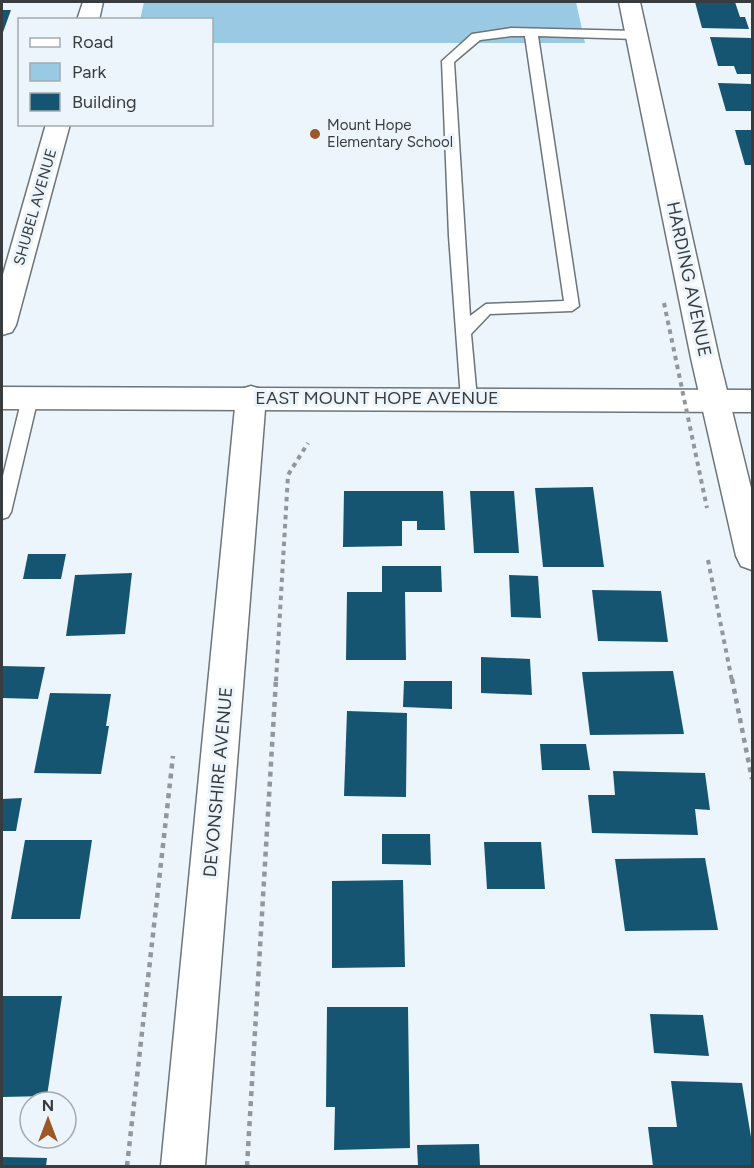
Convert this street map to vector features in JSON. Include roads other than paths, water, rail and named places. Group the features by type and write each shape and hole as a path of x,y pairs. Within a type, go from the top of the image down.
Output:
{"street":[{"path":"89,18 93,2"},
{"name":"HARDING AVENUE","path":"629,2 716,400 753,556"},
{"name":"SHUBEL AVENUE","path":"2,325 57,126"},
{"name":"EAST MOUNT HOPE AVENUE","path":"16,398 753,401"},
{"name":"DEVONSHIRE AVENUE","path":"183,1167 251,398"}],"lane":[{"path":"469,399 455,224 448,61 476,37 531,33 636,34"},
{"path":"464,332 486,309 572,306 531,33"},
{"path":"2,512 16,398"}],"place":[{"name":"Mount Hope Elementary School","path":"315,134"}]}
